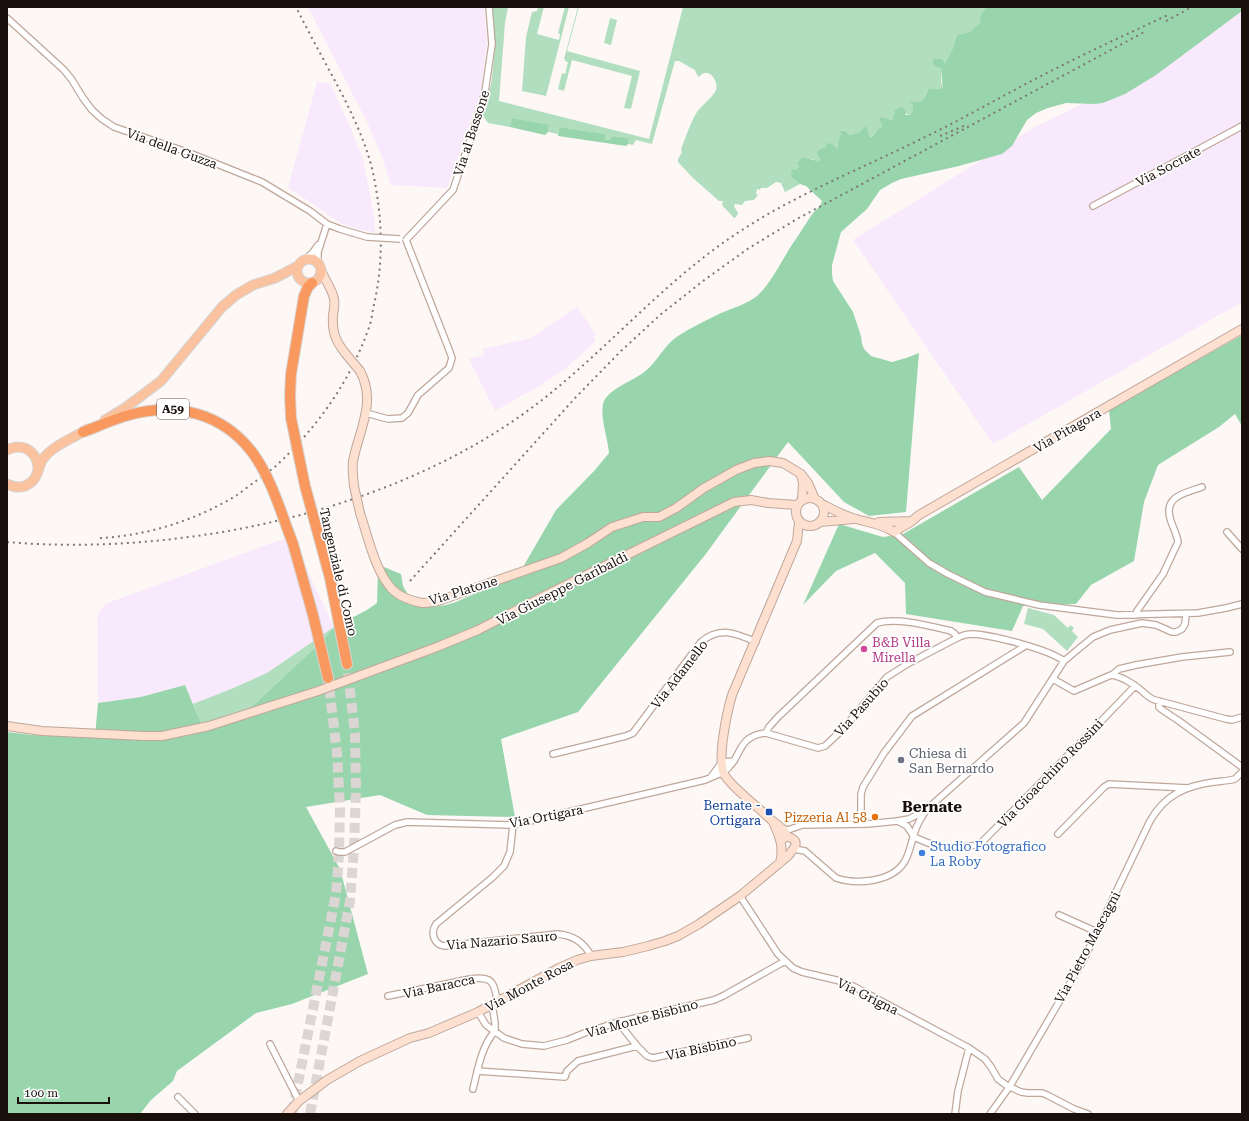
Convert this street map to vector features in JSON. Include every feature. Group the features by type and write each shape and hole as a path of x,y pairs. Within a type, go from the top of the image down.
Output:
{"highway":[{"name":"Tangenziale di Como","path":"314,282 308,287 304,296 291,374 291,418 305,486 330,578 347,664"},
{"name":"A59","path":"83,432 129,415 160,409 182,410 214,419 245,442 261,464 293,544 313,615 328,678"}],"main road":[{"path":"7,450 18,446 29,450 42,450 60,444 126,408 161,381 222,307 236,295 253,285 275,278 298,266 306,259 312,259 320,266 320,277 314,282 306,283 300,280 275,278"},
{"path":"298,266 297,273 300,280"},
{"path":"7,484 17,487 29,484 37,474 43,458 60,444"},
{"path":"29,450 36,458 38,468 37,474"}],"street":[{"name":"Via al Bassone","path":"403,239 453,190 485,92 492,44 489,7"},
{"name":"Via della Guzza","path":"7,18 64,70 92,110 102,120 114,127 187,152 262,182 310,211 327,224 366,237 403,239"},
{"name":"Via Socrate","path":"1094,206 1242,126"},
{"path":"320,266 318,252 327,224"},
{"path":"366,413 388,419 402,418 408,413 418,395 449,368 452,361 448,347 403,239"},
{"path":"306,259 320,242"},
{"name":"Via Platone","path":"320,266 325,280 332,290 335,301 333,332 338,343 360,371 366,384 368,401 353,462 352,473 360,513 377,562 384,576 392,589 403,597 423,603 438,601 561,558 612,528 642,517 659,517 676,508 704,488 736,470 754,463 769,461 784,463 800,474"},
{"path":"314,282 332,290"},
{"name":"Via Pitagora","path":"894,532 919,515 1242,329"},
{"path":"800,474 808,483 824,513 820,522"},
{"path":"793,850 795,841 730,782 725,768 724,737 728,708 732,695 756,642 797,541 798,518 803,483 800,474"},
{"path":"1136,615 1137,611 1163,574 1178,542 1169,512 1171,501 1176,496 1202,487"},
{"path":"800,502 807,498 818,501 855,519 887,527 929,563 948,574 984,592 1039,605 1117,615 1136,615 1198,613 1215,611 1242,604"},
{"name":"Via Giuseppe Garibaldi","path":"7,726 42,731 162,736 209,726 318,691 430,650 478,630 559,588 734,502 752,500 768,503 800,502"},
{"name":"Via Giuseppe Garibaldi","path":"768,503 798,518"},
{"path":"798,518 805,525 811,526"},
{"path":"797,541 811,526 820,522 855,519"},
{"path":"870,522 912,521"},
{"path":"1227,532 1242,549"},
{"path":"780,863 782,849 780,845 786,834 802,825 861,824 898,821 909,818 926,810 1024,723 1064,662 1093,638 1110,630 1142,623 1156,625 1176,632 1182,629 1185,624 1186,614"},
{"path":"711,777 734,761 747,739 753,735 766,733 778,717 877,624 891,620 901,621 951,632 955,634 956,638"},
{"name":"Via Adamello","path":"553,754 633,733 701,642 709,636 726,632 742,636 756,642"},
{"name":"Via Pasubio","path":"766,733 818,748 824,746 842,730 887,677 909,663 956,638 972,634 1011,641 1048,653 1064,662"},
{"path":"1009,655 1011,641"},
{"path":"861,824 861,794 863,787 884,753 912,716 1024,646"},
{"path":"1053,679 1076,691 1112,675 1119,669 1182,657 1230,652"},
{"path":"1112,675 1124,679 1141,690 1151,699 1226,719 1232,720 1242,717"},
{"name":"Via Gioacchino Rossini","path":"914,837 941,848 953,849 978,844 988,836 1135,686"},
{"path":"1159,701 1159,707 1161,709 1242,767"},
{"name":"Via Ortigara","path":"336,851 346,852 394,825 407,822 513,825 682,785 711,777 725,768"},
{"path":"1058,834 1104,787 1109,784 1188,788 1198,784 1235,779 1242,772"},
{"path":"1161,786 1165,788 1169,798"},
{"name":"Via Pietro Mascagni","path":"990,1114 1010,1086 1083,961 1150,821 1157,810 1169,798 1188,788"},
{"path":"782,849 786,852 793,850 805,851 836,878 841,880 877,880 886,877 898,869 906,859 916,827 926,810"},
{"path":"898,821 907,826 914,837"},
{"path":"773,822 786,834"},
{"name":"Via Nazario Sauro","path":"513,825 510,852 504,866 493,877 436,924 433,930 434,938 438,944 446,946 557,934 570,936 580,942 588,950 591,956"},
{"name":"Via Monte Rosa","path":"287,1114 299,1101 327,1080 360,1061 410,1038 429,1033 478,1012 559,968 591,956 623,952 665,942 699,924 740,896 780,863 793,850"},
{"name":"Via Grigna","path":"740,896 778,954 793,968 802,972 836,980 853,986 969,1048 985,1059 998,1080 1021,1092 1042,1093 1074,1109 1088,1114"},
{"path":"1059,915 1097,932"},
{"name":"Via Monte Bisbino","path":"478,1012 486,1026 504,1038 513,1042 533,1046 544,1046 567,1040 618,1022 714,1000 785,961"},
{"name":"Via Baracca","path":"388,996 480,977 486,978 493,982 496,990 494,1003"},
{"path":"473,1089 477,1071 488,1039 494,1031 494,1003"},
{"name":"Via Bisbino","path":"618,1022 637,1046 647,1056 653,1058 748,1038"},
{"path":"270,1044 299,1101"},
{"path":"477,1071 565,1077 567,1071 578,1061 637,1046"},
{"path":"955,1114 958,1092 969,1048"},
{"path":"178,1097 195,1114"}],"shaded area":[{"path":"308,7 484,7 487,43 481,91 447,188 391,185 382,157 368,124"},
{"path":"1242,7 1242,302 993,444 853,240 1033,128 1133,79"},
{"path":"317,82 330,83 362,156 369,188 375,232 361,230 340,223 288,188"},
{"path":"577,307 596,334 593,337 596,341 565,369 539,386 495,411 469,359 484,355 482,349 531,338"},
{"path":"291,536 334,627 267,673 193,704 185,685 141,697 98,703 97,615 105,604"}],"green space":[{"path":"492,7 508,7 505,23 499,101 649,139 683,7 986,7 980,16 982,22 970,32 957,35 952,50 945,63 942,59 935,58 942,70 941,82 943,87 940,89 929,88 921,101 910,103 913,106 913,111 910,115 893,110 895,113 894,121 882,124 882,128 879,128 870,137 868,133 860,132 850,135 845,131 840,130 841,134 837,150 826,147 818,150 816,152 820,159 818,162 813,159 807,159 799,166 797,171 793,169 793,174 791,177 800,184 785,192 781,183 776,182 767,188 761,188 760,190 757,189 756,194 758,195 754,200 745,201 742,205 735,204 734,206 738,213 734,218 722,205 723,201 719,201 693,178 678,162 690,125 699,109 716,90 716,82 712,75 704,73 699,77 695,70 679,61 675,61 652,144 636,140 633,145 628,144 629,138 613,136 609,140 605,139 606,134 559,127 558,134 548,132 549,126 512,118 510,127 488,123 481,113 491,85 495,49"},
{"path":"538,7 544,7 537,34 559,40 560,34 558,33 565,7 569,7 546,96 522,91 526,37 532,12 537,11"},
{"path":"578,7 567,51 640,71 631,109 624,108 632,76 572,60 564,91 558,89 562,73 565,74 568,62 564,59"},
{"path":"986,7 1242,7 1242,11 1156,75 1125,94 1103,103 1066,103 1048,108 1036,113 1027,120 1012,146 1002,154 959,166 901,179 892,183 880,190 867,209 841,232 832,265 833,281 853,312 864,349 871,356 892,362 919,353 906,512 869,516 844,502 788,442 705,555 578,712 501,739 515,817 427,815 380,795 306,807 340,869 368,974 292,1004 256,1013 177,1071 173,1081 151,1100 140,1114 7,1114 7,732 32,735 95,736 98,703 141,697 185,685 202,726 247,711 321,642 334,627 367,610 377,603 378,569 384,567 401,574 403,586 410,598 420,606 432,607 456,602 519,574 556,510 595,470 609,453 602,410 605,399 609,394 648,369 668,345 678,336 721,313 740,306 757,296 774,275 793,243 822,201 806,186 800,184 791,177 791,174 793,174 791,171 793,169 797,170 799,166 797,163 803,157 818,162 820,159 816,152 826,147 828,143 832,144 837,149 841,134 839,130 845,131 850,135 860,132 866,126 871,137 879,128 882,128 882,124 879,120 881,117 894,121 893,117 895,113 893,110 902,107 906,111 905,115 910,115 913,111 913,106 909,102 921,101 929,88 940,89 943,87 941,68 933,64 935,58 942,59 945,63 952,50 957,35 970,32 981,22 980,16"},
{"path":"610,18 617,20 611,45 604,43"},
{"path":"512,118 549,125 548,132 545,135 510,127"},
{"path":"559,127 606,134 605,139 609,140 613,136 629,138 628,144 626,146 558,136"},
{"path":"1242,335 1242,426 1235,414 1219,427 1158,465 1144,502 1134,561 1091,585 1076,604 1023,606 1012,631 906,614 905,583 875,553 836,571 803,605 839,524 883,537 903,534 1019,467 1042,500 1111,429 1109,410"},
{"path":"1028,608 1054,615 1068,628 1070,625 1074,628 1072,631 1078,637 1067,651 1043,629 1024,624"},
{"path":"334,627 321,642 247,711 202,727 193,704 267,673"}],"tunnel":[{"path":"310,1114 350,901 356,789 355,734 347,664"},
{"path":"292,1113 336,894 340,809 337,753 328,678"}],"railway":[{"path":"100,538 135,534 171,525 205,512 237,495 271,470 307,434 320,418 342,385 361,349 372,317 379,278 381,231 378,199 368,156 353,116 296,7"},
{"path":"1166,21 1192,7"},
{"path":"7,542 75,545 145,542 217,533 288,518 357,498 423,471 486,439 542,400 689,269 742,230 786,204 940,130 1071,61 1170,14"},
{"path":"410,581 576,397 621,351 660,315 703,281 749,248 797,219 1146,31"},
{"path":"940,136 966,125"}],"place":[{"name":"B&B Villa Mirella","path":"864,649"},
{"name":"Chiesa di San Bernardo","path":"901,760"},
{"name":"Bernate - Ortigara","path":"769,812"},
{"name":"Pizzeria Al 58","path":"875,817"},
{"name":"Studio Fotografico La Roby","path":"922,853"}],"district":[{"name":"Bernate","path":"932,807"}]}
